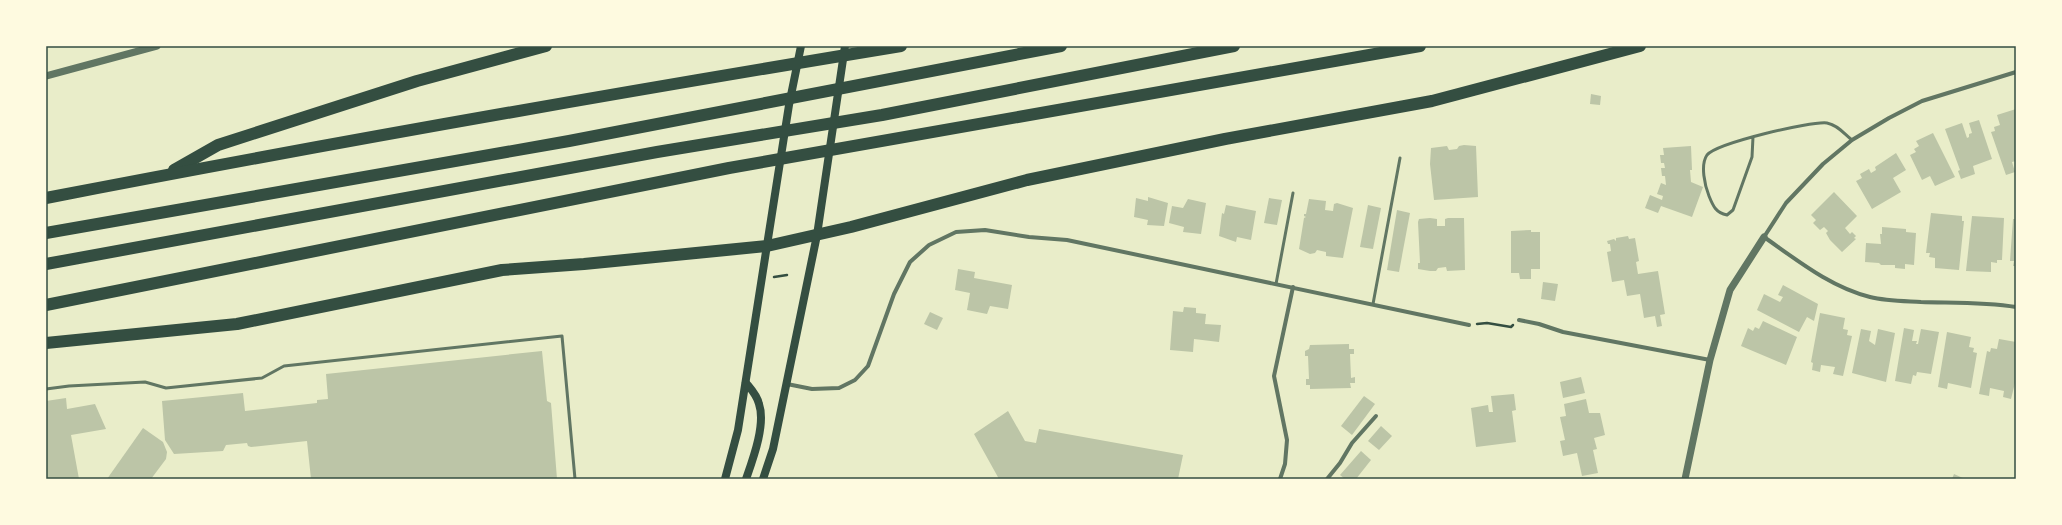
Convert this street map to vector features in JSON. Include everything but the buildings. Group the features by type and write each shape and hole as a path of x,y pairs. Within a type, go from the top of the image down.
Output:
{"highway":[{"path":"166,175 218,145 418,81 546,46"},
{"path":"46,198 166,175 726,75 901,46"},
{"path":"46,233 569,140 1061,46"},
{"path":"46,264 375,203 882,114 1234,46"},
{"path":"46,304 866,142 1256,76 1420,46"},
{"path":"46,343 237,324 502,270 584,264 767,246 817,235 1027,180 1224,139 1432,101 1640,46"}],"main road":[{"path":"725,479 738,430 789,105 801,46"},
{"path":"763,479 773,449 817,235 845,46"},
{"path":"746,383 755,394 760,405 761,418 758,439 746,479"}],"street":[{"path":"46,76 157,46"},
{"path":"1686,479 1710,360 1730,290 1786,202 1823,164 1852,140 1889,118 1922,101 2016,72"},
{"path":"787,384 812,388 839,388 855,380 868,366 894,294 910,262 929,245 956,232 985,230 1029,237 1067,240 1469,324"},
{"path":"1764,237 1819,274 1844,288 1870,297 1894,301 1997,304 2016,307"},
{"path":"1280,479 1285,464 1287,440 1274,376 1293,287"},
{"path":"1519,320 1539,324 1563,332 1710,360"},
{"path":"1327,479 1340,463 1352,443 1376,416"}],"lane":[{"path":"1753,137 1752,157 1733,210 1727,214 1720,213 1714,206 1707,190 1704,162 1708,155 1714,150 1753,137 1802,125 1827,123 1837,127 1852,140"},
{"path":"1373,304 1400,158"},
{"path":"1276,284 1293,192"},
{"path":"46,389 69,386 145,382 166,388 254,379 262,378 284,366 562,336 575,479"}],"path":[{"path":"767,277 787,275"},
{"path":"1469,324 1487,323 1511,327 1519,320"}]}
